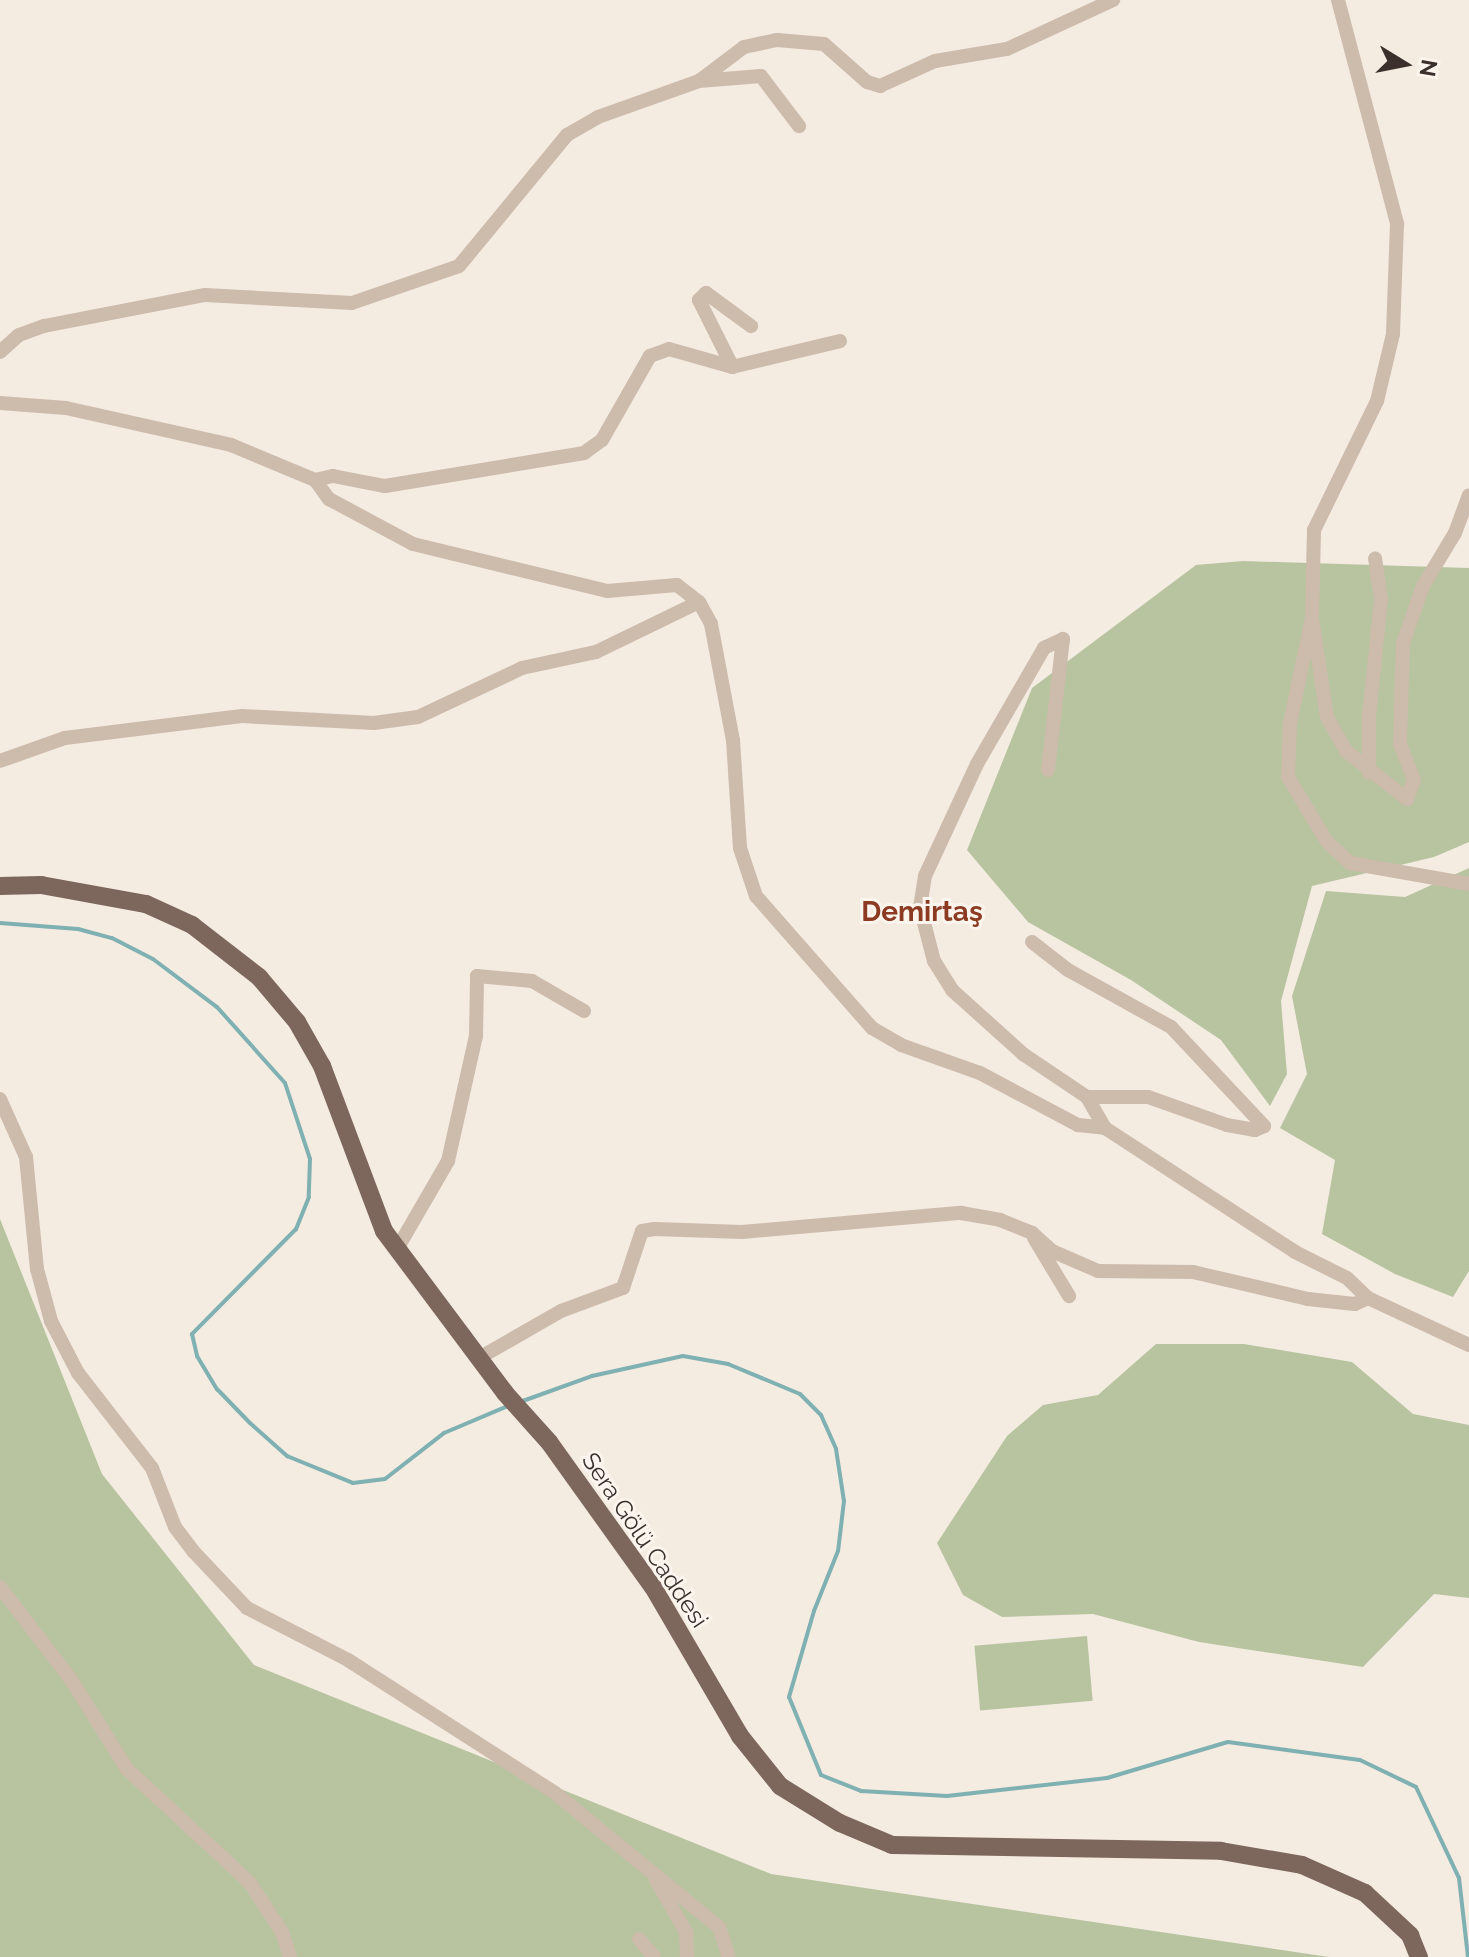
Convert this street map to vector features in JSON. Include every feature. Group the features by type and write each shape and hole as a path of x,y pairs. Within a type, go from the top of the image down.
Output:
{"main road":[{"name":"Sera Gölü Caddesi","path":"0,886 41,885 146,904 192,925 259,977 297,1022 322,1066 384,1231 505,1393 549,1442 653,1587 740,1736 780,1786 840,1823 892,1845 1221,1851 1302,1865 1365,1893 1410,1935 1419,1957"}],"street":[{"path":"699,81 744,47 802,40 824,44 847,59 867,82 880,86 935,61 1007,49 1113,0"},
{"path":"1338,0 1397,224 1393,334 1389,369 1377,401 1314,530 1312,618 1327,717 1346,751 1369,773 1407,799 1414,780 1400,743 1403,643 1423,586 1455,533 1469,495"},
{"path":"0,352 19,335 44,326 205,295 352,303 459,266 474,253 567,135 598,117 699,81 761,76 799,126"},
{"path":"732,367 699,300 706,293 751,326"},
{"path":"315,480 333,476 385,486 584,453 602,440 650,356 669,349 732,367 840,341"},
{"path":"0,403 66,408 231,445 315,480 329,499 413,544 607,591 677,585 699,602 711,624 733,740 740,848 756,896 872,1028 901,1045 980,1073 1078,1125 1105,1128"},
{"path":"1369,773 1369,706 1381,599 1375,558"},
{"path":"0,761 65,738 242,716 374,723 418,717 522,668 596,652 699,602"},
{"path":"1312,618 1290,723 1288,777 1297,798 1327,842 1350,863 1469,884"},
{"path":"1048,770 1063,639 1044,648 977,764 925,876 920,907 934,961 952,990 1023,1054 1087,1097 1105,1128 1295,1252 1347,1278 1368,1298 1469,1345"},
{"path":"1032,942 1068,970 1171,1027 1264,1126 1255,1130 1227,1125 1148,1097 1087,1097"},
{"path":"397,1249 448,1161 476,1036 477,976 532,981 584,1011"},
{"path":"0,1099 26,1157 37,1269 51,1321 78,1373 152,1468 175,1527 194,1552 247,1608 436,1713 555,1793 719,1927 729,1957"},
{"path":"479,1358 561,1311 623,1288 642,1231 742,1232 961,1213 1000,1220 1032,1233 1052,1251 1098,1271 1193,1272 1308,1299 1355,1304 1368,1298"},
{"path":"1032,1233 1069,1296"},
{"path":"0,1587 72,1681 127,1769 250,1883 282,1932 290,1957"},
{"path":"652,1872 686,1932 687,1957"},
{"path":"639,1939 654,1957"}],"green space":[{"path":"1243,561 1469,568 1469,842 1434,857 1312,886 1281,1001 1287,1074 1270,1106 1221,1040 1131,980 1028,922 967,850 1032,688 1196,565"},
{"path":"1469,868 1469,1271 1453,1297 1395,1274 1322,1234 1335,1160 1280,1128 1307,1074 1292,996 1326,891 1405,897"},
{"path":"0,1219 102,1474 254,1665 771,1874 1329,1957 0,1957"},
{"path":"1156,1344 1244,1344 1352,1362 1413,1414 1469,1425 1469,1598 1434,1594 1363,1667 1199,1642 1093,1614 1002,1617 963,1595 937,1543 1007,1436 1043,1405 1098,1395"},
{"path":"1087,1636 1093,1701 980,1711 974,1646"}],"waterway":[{"path":"0,923 78,929 112,938 153,959 217,1007 285,1083 310,1159 309,1197 296,1229 192,1334 197,1356 217,1389 250,1423 287,1456 353,1483 385,1479 444,1433 508,1406"},
{"path":"520,1402 592,1376 683,1356 728,1364 800,1394 821,1415 836,1449 844,1501 838,1551 814,1611 789,1697 821,1775 861,1791 947,1796 1107,1778 1228,1742 1360,1760 1416,1787 1459,1878 1468,1957"}],"district":[{"name":"Demirtaş","path":"922,912"}]}
